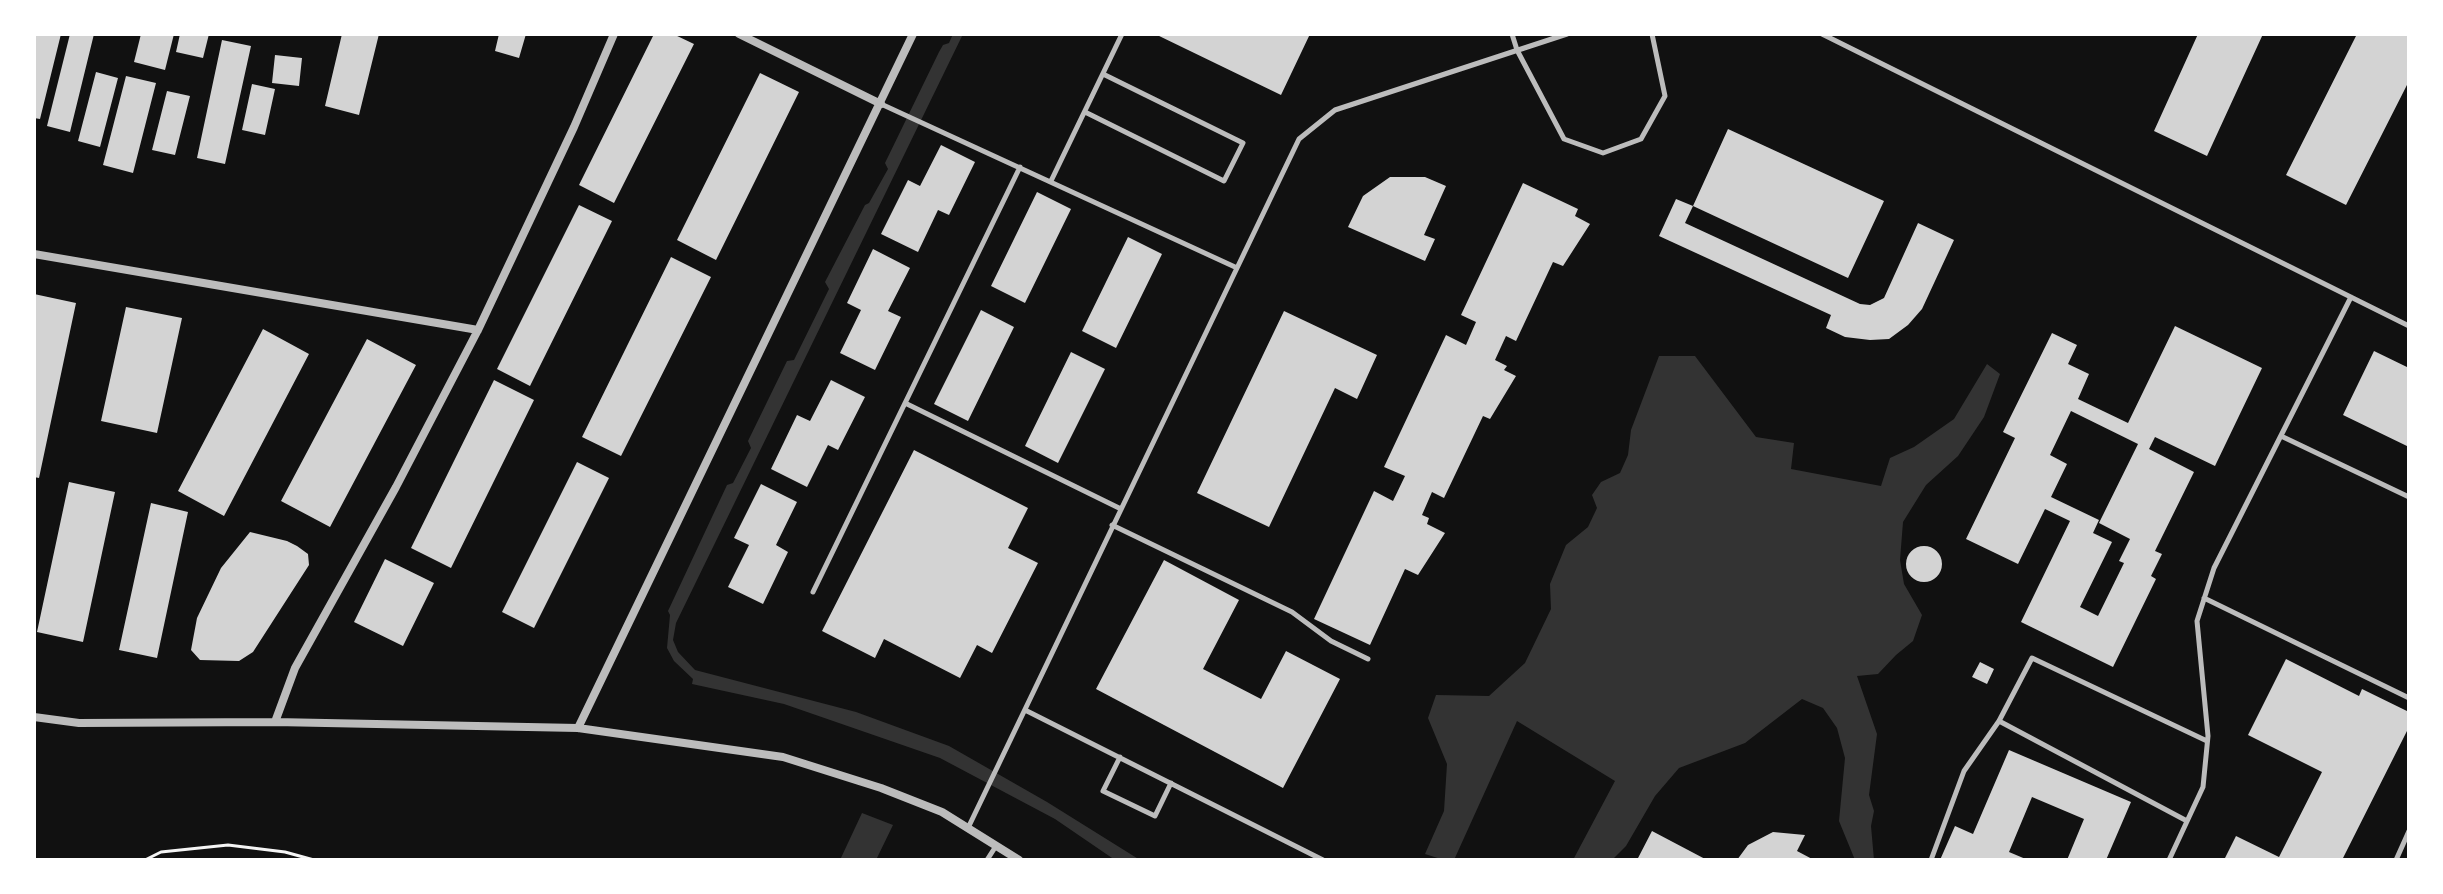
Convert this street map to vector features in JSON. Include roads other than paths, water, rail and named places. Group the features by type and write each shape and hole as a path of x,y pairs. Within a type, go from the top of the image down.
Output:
{"street":[{"path":"275,722 295,668 396,487 478,330 574,127 614,34"},
{"path":"739,34 881,104"},
{"path":"578,728 913,34"},
{"path":"34,254 478,330"},
{"path":"34,717 79,723 275,722 578,728 783,757 881,788 942,812 1019,860"}],"lane":[{"path":"1051,181 1122,34"},
{"path":"1512,34 1517,50 1564,139 1603,153 1641,139 1665,96 1652,34"},
{"path":"968,828 1299,139 1335,110 1567,34"},
{"path":"1822,34 2409,326"},
{"path":"1085,112 1224,181 1243,143 1103,74"},
{"path":"881,104 1235,267"},
{"path":"813,592 1020,167"},
{"path":"2169,860 2203,787 2207,741 2197,621 2204,598 2214,568 2351,297"},
{"path":"905,403 1121,509"},
{"path":"2281,436 2409,497"},
{"path":"1112,525 1292,612 1331,641 1368,659"},
{"path":"2204,598 2409,698"},
{"path":"1931,860 1964,771 1999,721 2032,658 2207,741"},
{"path":"1025,710 1323,860"},
{"path":"1999,721 2187,821"},
{"path":"1120,757 1103,791 1155,816 1171,783"},
{"path":"2396,860 2409,831"},
{"path":"987,860 996,846"}]}
